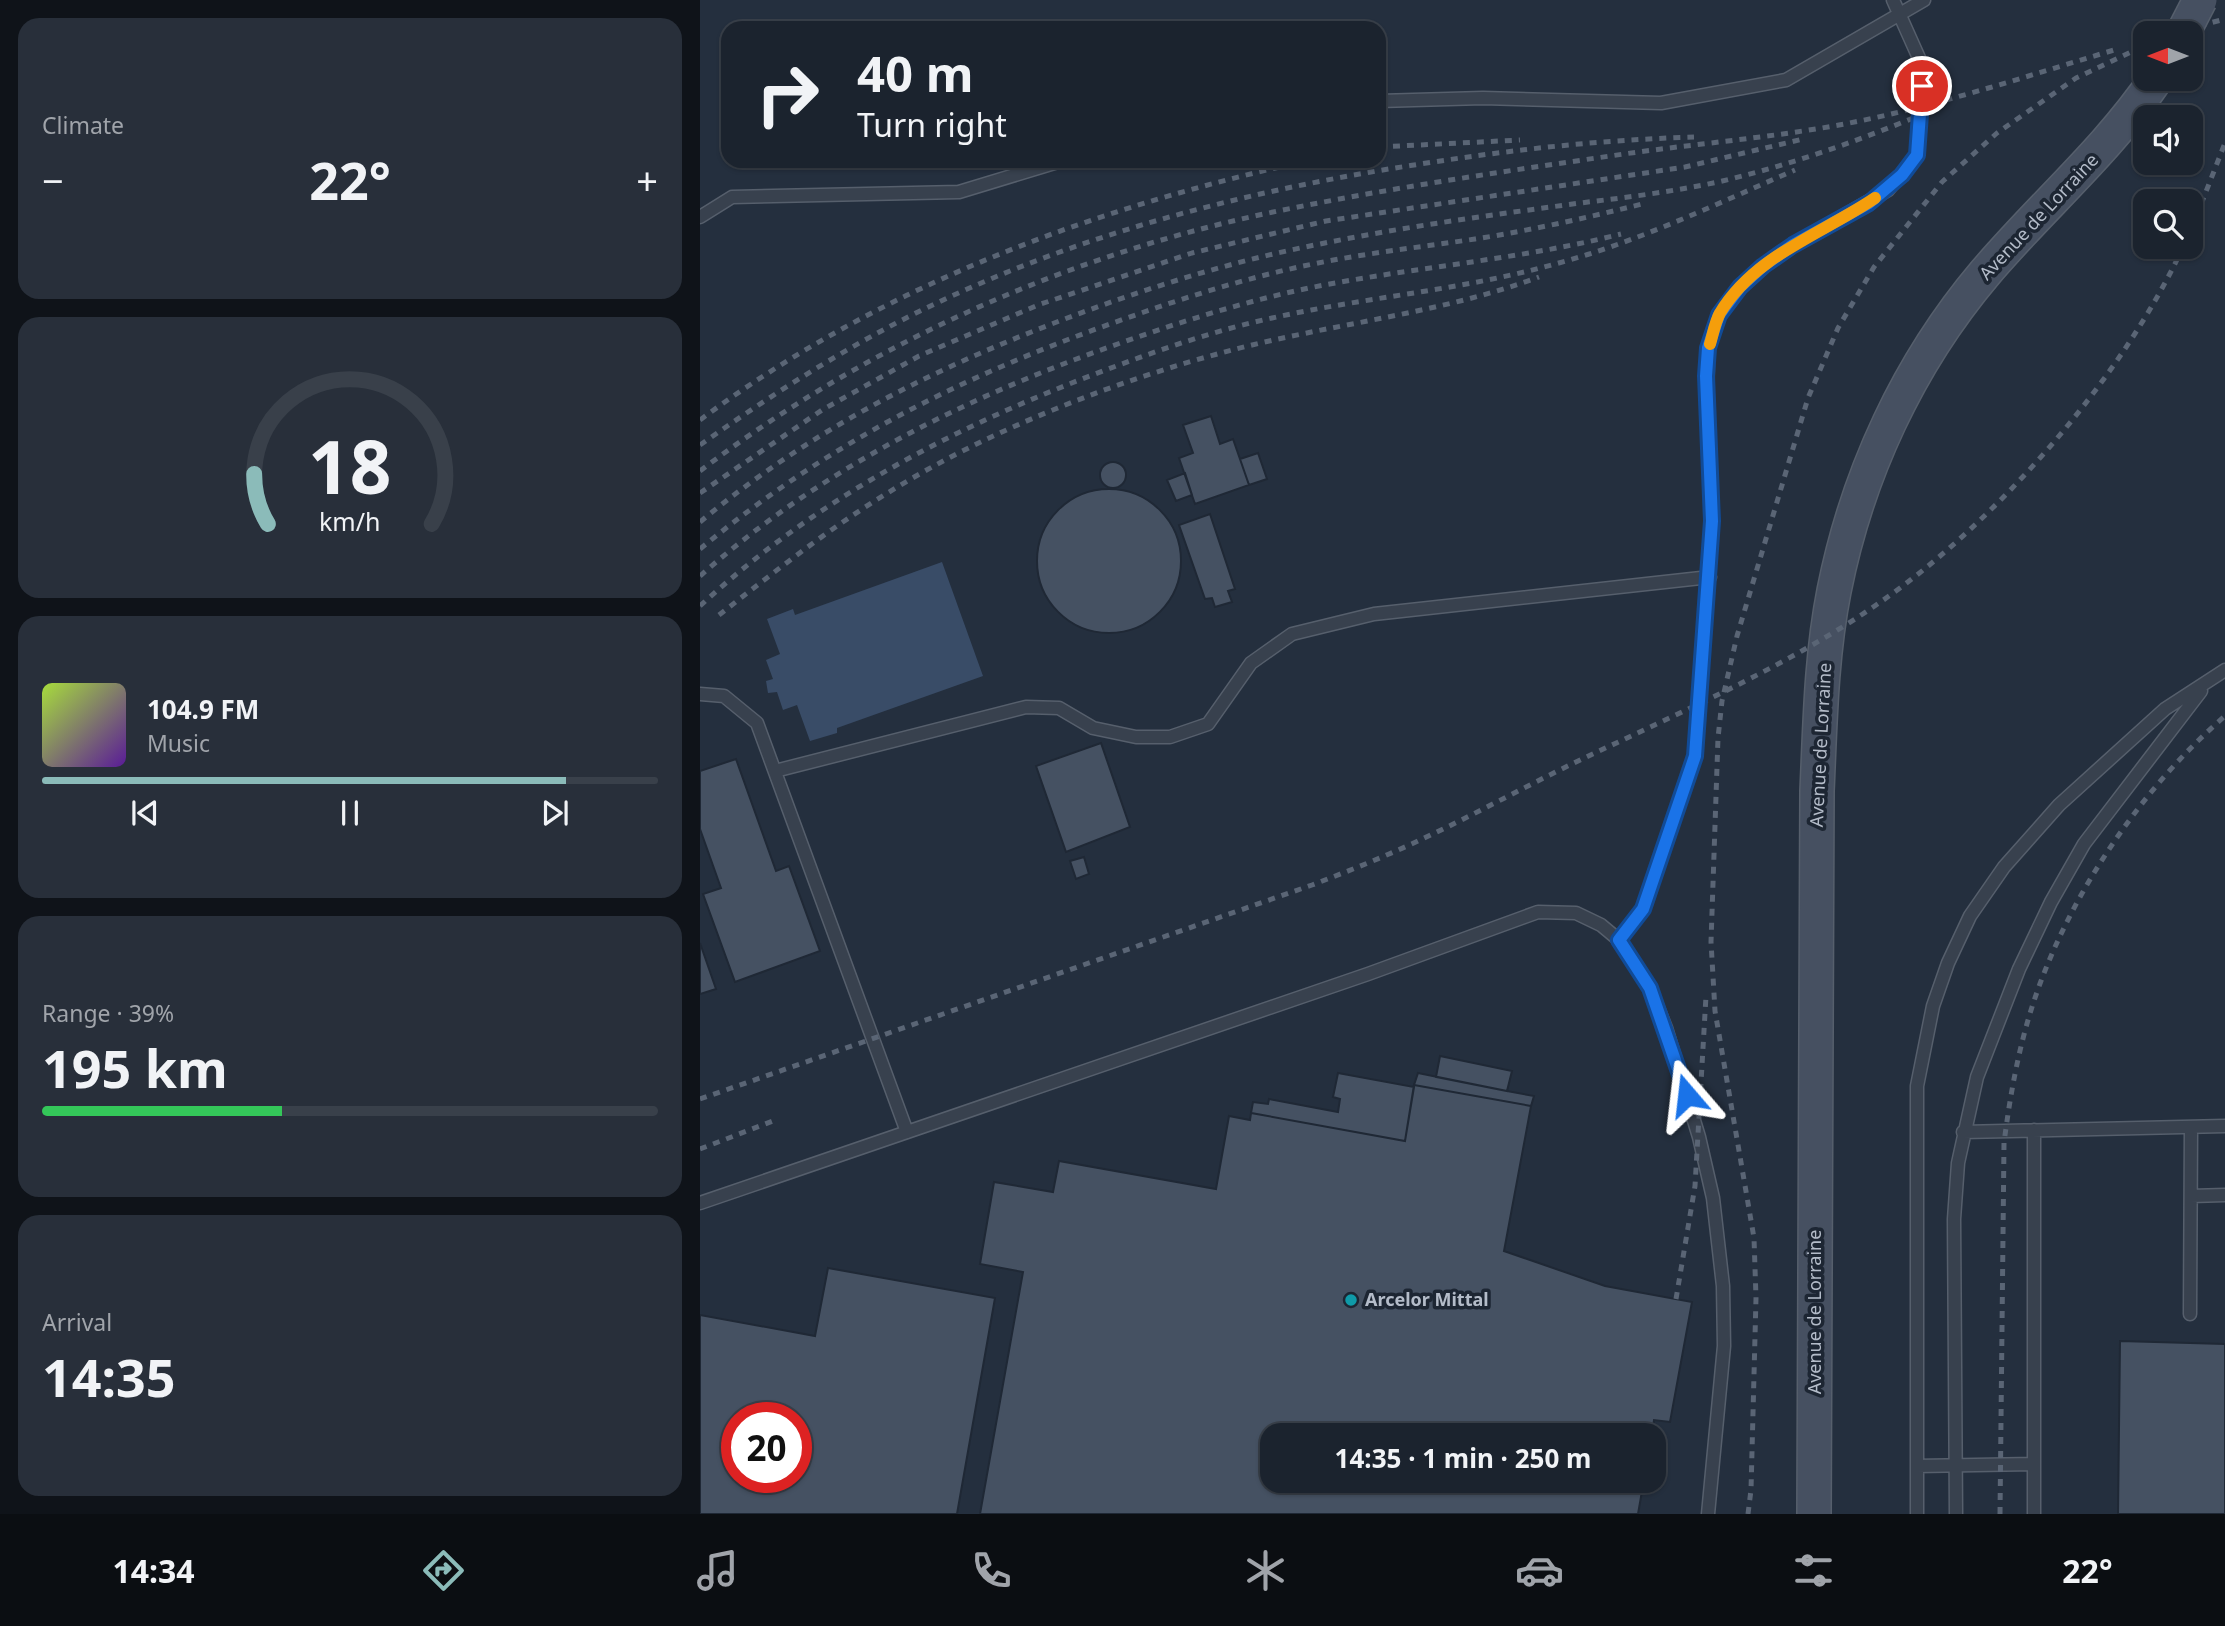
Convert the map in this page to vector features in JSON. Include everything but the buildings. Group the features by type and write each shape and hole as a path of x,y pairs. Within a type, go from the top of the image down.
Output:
{"main road":[{"path":"2189,21 2200,0"},
{"name":"Avenue de Lorraine","path":"1814,1514 1817,791 1823,674 1841,560 1852,517 1890,420 1937,337 1985,273 2104,147 2147,91"}],"lane":[{"path":"1619,940 1643,909 1695,756 1712,521 1706,376 1708,348 1719,315 1740,287 1763,266 1888,190 1917,155 1923,67 1893,0"},
{"path":"1386,101 1483,98 1661,103 1786,80 1924,0"},
{"path":"700,217 732,197 959,192 1038,168"},
{"path":"775,771 1026,707 1059,708 1093,727 1136,737 1170,737 1208,724 1251,663 1292,634 1374,614 1710,577"},
{"path":"1917,1514 1917,1086 1928,1027 1948,963 1970,916 2004,867 2033,832 2165,709 2225,670"},
{"path":"1956,1514 1954,1219 1963,1132 1977,1077 1991,1037 2051,902 2084,844 2206,684"},
{"path":"700,694 724,695 757,723 907,1132"},
{"path":"700,1203 1367,974 1538,912 1576,914 1601,925 1619,940 1650,988 1666,1028 1699,1137 1713,1198 1723,1286 1724,1346 1708,1514"},
{"path":"1963,1132 2225,1126"},
{"path":"2190,1314 2191,1127"},
{"path":"2034,1130 2034,1514"},
{"path":"2191,1196 2225,1195"},
{"path":"1917,1466 2034,1464"}],"water":[{"path":"942,562 983,676 837,728 837,733 810,741 797,705 783,710 777,692 768,693 766,681 773,679 766,660 780,654 767,619 793,609 795,615"}],"railway":[{"path":"2203,25 2225,19"},
{"path":"700,471 765,424 904,343 977,308 1128,250 1205,228 1372,193 1505,171 1789,133 1874,118 1977,91 2114,50"},
{"path":"1748,1514 1751,1490 1756,1298 1754,1238 1715,1011 1711,942 1718,738 1722,701 1737,636 1808,398 1838,328 1874,267 1942,182 1997,133 2076,78 2133,51"},
{"path":"700,522 781,461 823,434 910,386 1001,344 1149,289 1251,259 1353,238 1718,182 1826,151 1930,111"},
{"path":"700,445 802,377 908,317 1030,263 1155,221 1283,189 1414,165 1554,146 1694,137"},
{"path":"700,493 822,410 919,356 1038,305 1192,253 1326,221 1685,167 1803,139"},
{"path":"1386,147 1520,140"},
{"path":"2203,199 2225,143"},
{"path":"700,420 769,373 840,330 913,292 1066,229 1145,203 1276,168"},
{"path":"700,606 744,568 837,501 937,444 1041,395 1161,350 1250,323 1520,273 1586,255 1676,221 1795,170"},
{"path":"700,549 796,478 894,418 999,368 1110,324 1211,290 1313,264 1518,232 1646,203"},
{"path":"700,576 794,503 895,441 1001,389 1112,346 1210,314 1309,288 1504,257 1621,234"},
{"path":"700,1099 1361,866 1436,833 1806,649 1879,603 1923,570 2011,489 2092,395 2127,346 2177,259"},
{"path":"719,615 821,537 886,494 967,449 1056,409 1192,361 1274,340 1465,300 1539,277"},
{"path":"2000,1514 2004,1143 2015,1074 2027,1024 2047,967 2065,927 2109,849 2164,777 2225,716"},
{"path":"1676,1299 1695,1186 1706,996"},
{"path":"700,1149 773,1121"}],"slow traffic":[{"path":"1710,344 1719,315 1740,287 1763,266 1793,245 1875,198"}],"place":[{"name":"Arcelor Mittal","path":"1351,1300"}],"route":[{"path":"1687,1095 1650,988 1619,940 1643,909 1695,756 1712,521 1706,376 1708,348 1719,315 1740,287 1763,266 1793,245 1869,203 1888,190 1902,175 1917,155 1922,86"}]}
